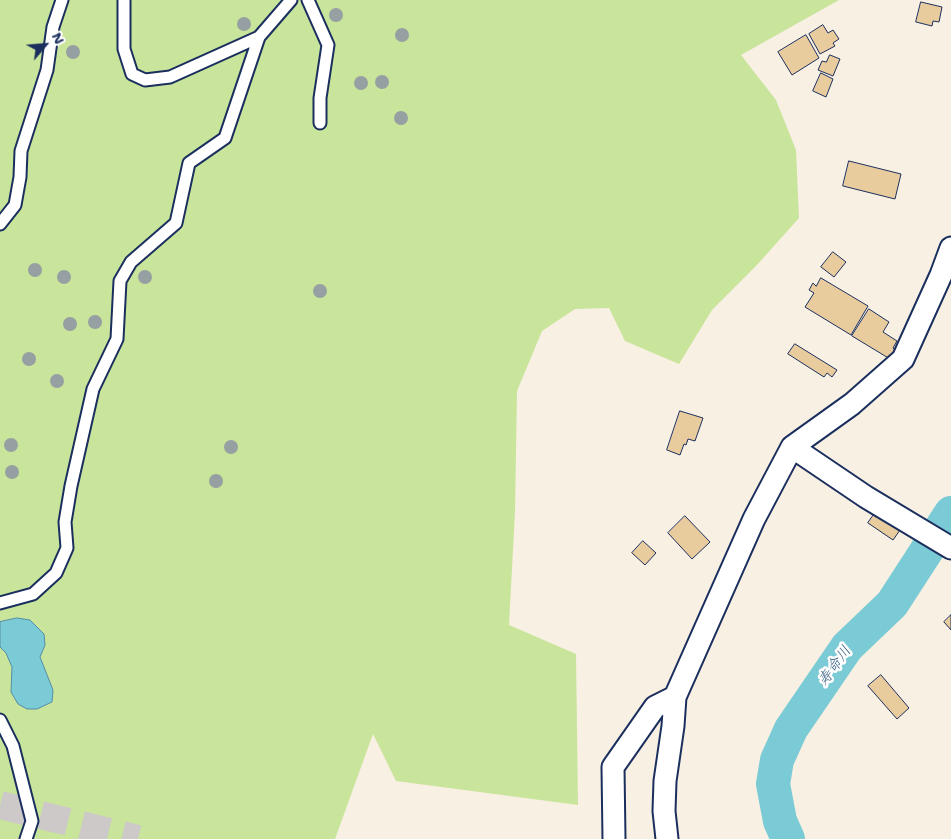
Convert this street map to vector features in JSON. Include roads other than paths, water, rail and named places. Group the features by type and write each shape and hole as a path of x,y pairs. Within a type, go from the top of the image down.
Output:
{"street":[{"path":"667,839 664,811 665,780 675,697 754,519 792,447 852,404 903,360 951,248"},
{"path":"792,447 866,497 951,548"},
{"path":"614,839 613,767 655,707 675,697"}],"lane":[{"path":"0,224 15,205 20,177 21,152 47,70 53,27 62,0"},
{"path":"124,0 124,49 132,74 145,80 170,77 260,37"},
{"path":"0,603 33,594 56,573 67,548 65,522 71,486 93,389 117,339 120,281 131,262 176,223 189,163 225,138 260,37 291,0"},
{"path":"308,0 328,45 320,98 320,123"},
{"path":"0,720 13,746 32,821 26,839"}],"water":[{"path":"17,618 30,620 44,634 45,645 40,657 53,690 52,702 37,709 27,709 18,704 11,692 12,667 6,653 0,647 0,622"}],"waterway":[{"name":"寿命川","path":"788,839 780,821 773,784 777,760 791,729 847,647 892,604 951,513"}],"tunnel":[{"path":"0,805 138,839"}]}
